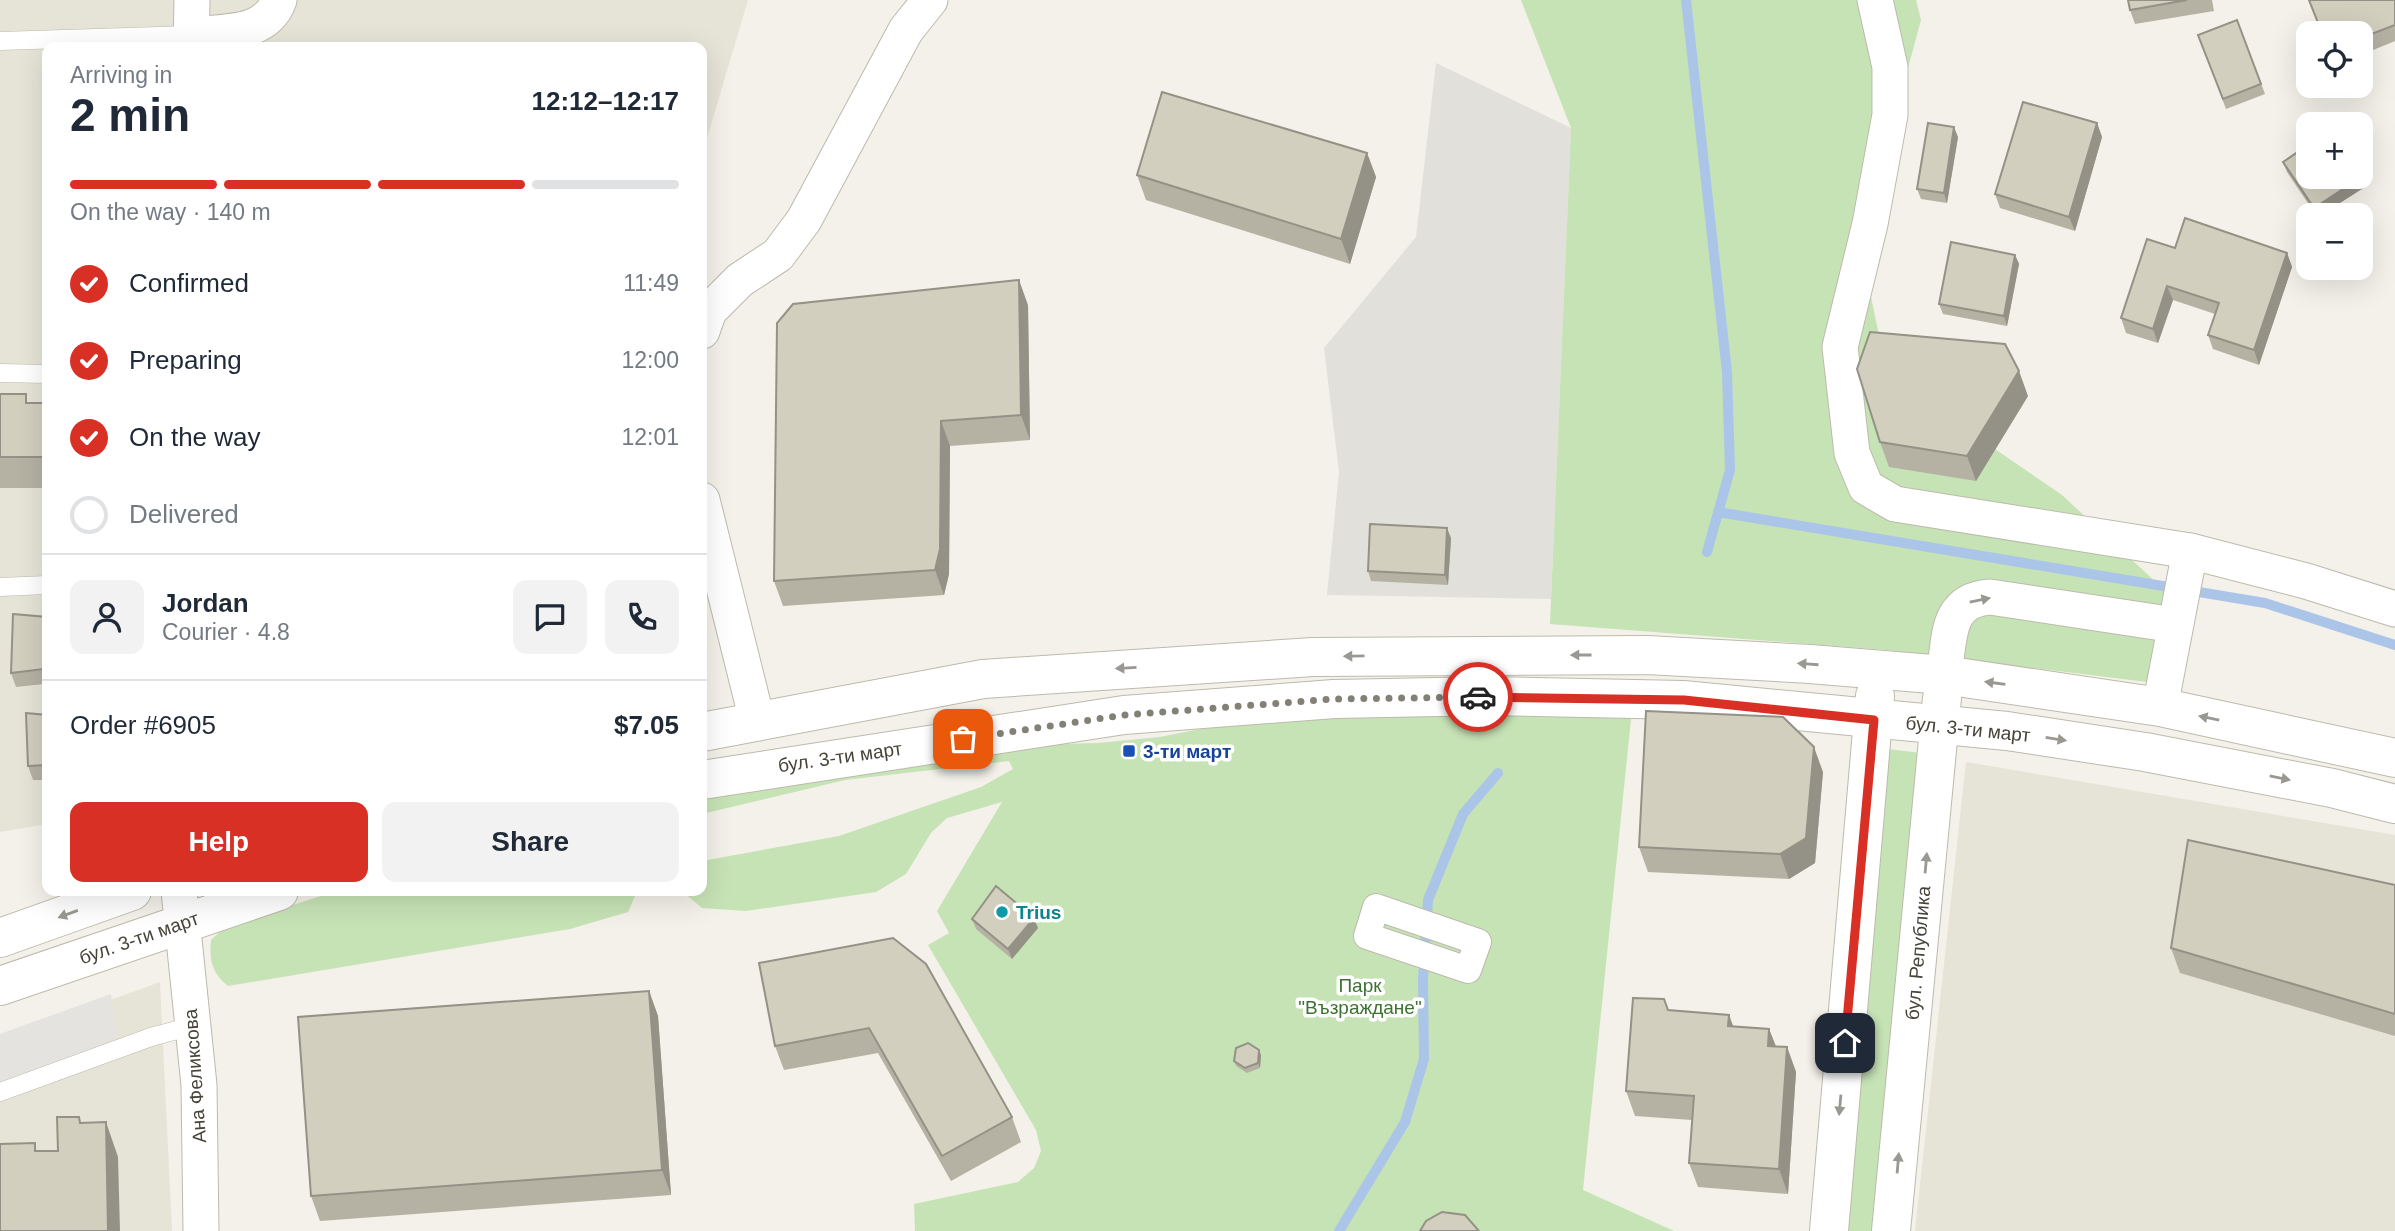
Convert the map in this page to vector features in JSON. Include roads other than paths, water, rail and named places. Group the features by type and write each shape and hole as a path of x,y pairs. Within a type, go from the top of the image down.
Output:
{"street":[{"path":"192,0 191,41 254,28 274,13 279,0"},
{"path":"707,317 709,311 740,280 778,255 804,220 905,30 930,0"},
{"path":"1875,0 1890,67 1890,115 1870,224 1840,347 1853,453 1866,487 1895,504 2183,589"},
{"path":"707,520 757,720"},
{"path":"1944,675 1953,620 1959,608 1975,598 2305,581 2395,608"},
{"path":"2160,708 2183,589"},
{"path":"707,731 983,679 1313,657 1647,655 1944,675 2160,708 2395,758"},
{"path":"1829,1231 1874,720 1876,669"},
{"name":"бул. Република","path":"1891,1231 1944,675"},
{"name":"бул. 3-ти март","path":"707,779 1124,715 1334,699 1490,696 1684,700 1874,720 1940,723 2145,752 2332,788 2395,804"},
{"path":"0,938 118,896"},
{"name":"бул. 3-ти март","path":"0,986 181,906 246,896"},
{"name":"Ана Феликсова","path":"181,906 199,1085 201,1231"}],"lane":[{"path":"0,41 191,41"},
{"path":"0,373 42,374"},
{"path":"0,587 42,585"},
{"path":"0,1092 151,1037 192,1026"}],"waterway":[{"path":"1686,0 1727,372 1730,470 1707,552"},
{"path":"1718,512 2265,603 2395,645"},
{"path":"1339,1231 1405,1122 1424,1059 1423,979 1428,900 1463,814 1498,773"}],"place":[{"name":"3-ти март","path":"1129,751"},
{"name":"Trius","path":"1002,912"}],"park label":[{"name":"Парк \"Възраждане\"","path":"1360,996"}]}
